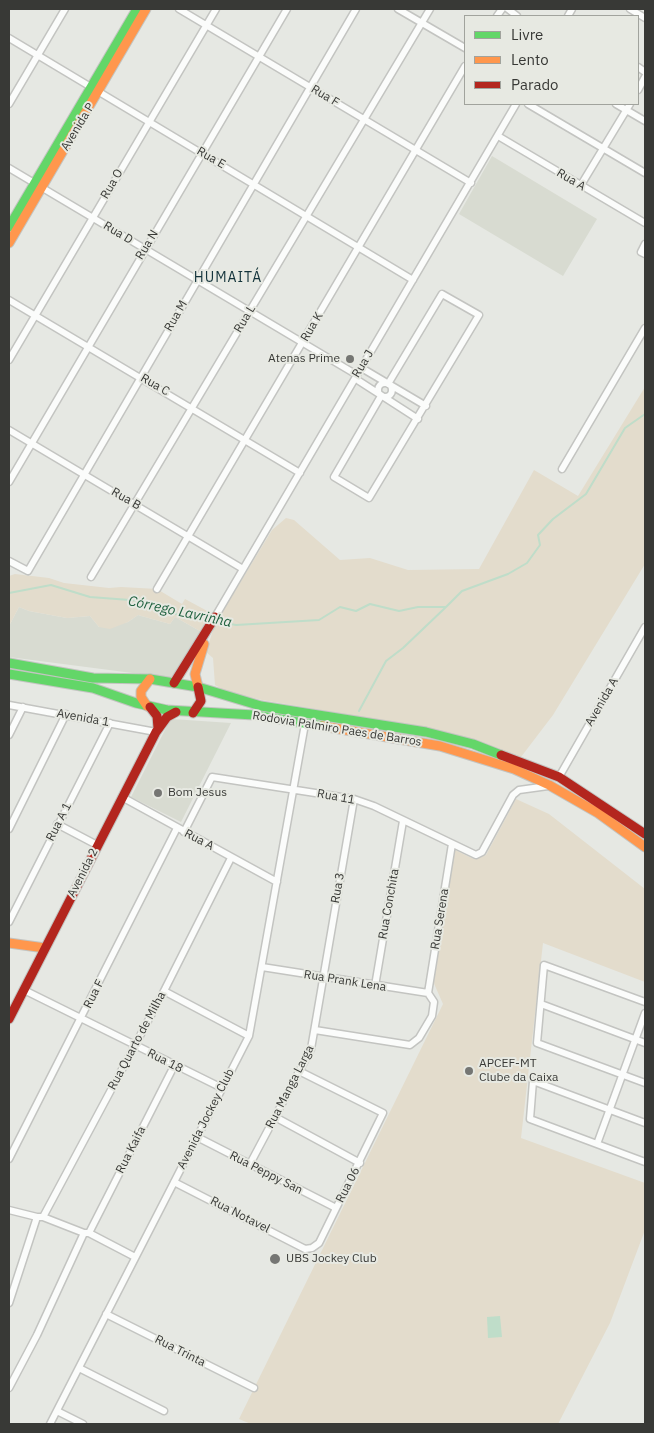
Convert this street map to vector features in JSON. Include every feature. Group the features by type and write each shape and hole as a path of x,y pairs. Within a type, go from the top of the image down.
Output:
{"main road":[{"name":"Avenida P","path":"95,89 137,9"},
{"name":"Avenida P","path":"9,243 38,186 95,89 146,9"},
{"name":"Avenida P","path":"9,227 38,186"},
{"name":"Rua J","path":"174,683 213,621"},
{"name":"Rua J","path":"193,713 201,701 195,674 197,664 213,621"},
{"name":"Rodovia Palmiro Paes de Barros","path":"9,664 93,678 150,679 198,687 261,706 426,732 473,744 559,778 625,819 645,834"},
{"name":"Rodovia Palmiro Paes de Barros","path":"9,674 93,688 148,706 176,712 254,715 440,746 514,770 549,785 598,813 645,847"},
{"path":"150,679 142,686 141,697 157,716 157,730"},
{"name":"Avenida 2","path":"9,1019 157,730 167,718 176,712"},
{"path":"9,943 45,948"}],"street":[{"path":"9,104 65,9"},
{"name":"Rua F","path":"179,9 471,183"},
{"name":"Rua O","path":"9,360 216,9"},
{"name":"Rua N","path":"9,482 30,443 287,9"},
{"name":"Rua M","path":"9,561 28,571 356,9"},
{"path":"398,9 464,47"},
{"name":"Rua L","path":"91,577 430,9"},
{"path":"630,9 645,18"},
{"name":"Rua E","path":"9,38 413,280"},
{"name":"Rua K","path":"158,588 464,68"},
{"path":"639,88 645,77"},
{"name":"Rua J","path":"213,621 358,378 515,105"},
{"path":"530,105 645,173"},
{"path":"581,186 628,107 645,121"},
{"name":"Rua A","path":"498,136 645,223"},
{"name":"Rua D","path":"9,168 302,343 418,419"},
{"path":"645,244 641,252 645,254"},
{"path":"442,294 479,315 370,498 334,477 381,396 378,391 379,387 382,384 388,384 442,294"},
{"name":"Rua C","path":"9,300 193,407 300,473"},
{"path":"562,469 645,328"},
{"path":"365,370 426,406"},
{"name":"Rua B","path":"9,430 243,569"},
{"name":"Avenida A","path":"559,778 645,626"},
{"name":"Avenida 1","path":"9,705 157,730"},
{"path":"9,735 23,707"},
{"path":"9,828 66,714"},
{"name":"Rua A 1","path":"9,922 57,824 110,723"},
{"path":"292,790 305,724"},
{"name":"Rua F","path":"9,1158 181,830 212,777"},
{"name":"Rua 11","path":"212,777 354,799 374,806 476,855 482,852 513,795 519,790 549,785"},
{"name":"Avenida Jockey Club","path":"50,1424 249,1036 278,882 292,790"},
{"name":"Rua A","path":"122,797 278,882"},
{"name":"Rua 3","path":"323,977 354,799"},
{"name":"Rua Conchita","path":"375,986 403,821"},
{"path":"57,824 97,845"},
{"name":"Rua Serena","path":"428,993 452,844"},
{"name":"Rua Quarto de Milha","path":"9,1303 40,1217 164,991 231,858"},
{"path":"645,1002 544,965 537,1043 645,1083"},
{"name":"Rua Prank Lena","path":"262,967 428,993"},
{"name":"Rua Manga Larga","path":"250,1164 311,1049 323,977"},
{"path":"24,990 81,1019"},
{"path":"164,991 249,1036"},
{"path":"315,1030 410,1045 418,1038 432,1016 434,1002 428,993"},
{"path":"541,1004 645,1043"},
{"path":"597,1144 645,1013"},
{"name":"Rua 18","path":"81,1019 222,1088"},
{"name":"Rua Kaifa","path":"9,1388 174,1066"},
{"name":"Rua 06","path":"299,1071 383,1113 360,1163 318,1243 312,1248 305,1249"},
{"path":"645,1123 532,1081 530,1119 645,1162"},
{"path":"275,1117 360,1163"},
{"name":"Rua Peppy San","path":"197,1137 336,1208"},
{"name":"Rua Notavel","path":"174,1182 305,1249"},
{"path":"9,1210 40,1217 87,1233 135,1257"},
{"name":"Rua Trinta","path":"106,1314 254,1388"},
{"path":"79,1368 164,1411"},
{"path":"57,1411 83,1424"}],"shaded area":[{"path":"492,156 597,219 563,276 459,214"},
{"path":"645,387 645,564 553,715 521,757 433,729 262,700 225,691 215,685 213,658 206,652 215,624 272,530 286,518 294,520 340,560 370,558 408,570 479,569 534,470 578,496"},
{"path":"15,574 49,578 64,583 109,588 157,589 182,604 185,599 211,613 200,631 175,617 170,624 138,615 128,622 110,629 99,627 90,616 67,618 29,611 19,607 9,626 9,576"},
{"path":"19,607 29,611 67,618 90,616 99,627 128,622 138,615 170,624 175,617 200,631 171,678 9,657 9,626"},
{"path":"172,719 231,723 181,822 131,797"},
{"name":"APCEF-MT Clube da Caixa","path":"516,799 549,814 645,889 645,982 543,943 521,1138 645,1183 645,1230 610,1323 558,1424 251,1424 239,1419 443,1004 432,979 455,850 474,859 486,855"},
{"path":"500,1316 502,1337 488,1338 487,1317"}],"waterway":[{"name":"Córrego Lavrinha","path":"215,621 236,625 319,620 340,607 356,611 370,604 399,611 418,607 446,607 462,591 508,574 527,563 540,545 538,535 553,519 586,494 625,428 645,414"},
{"name":"Córrego Lavrinha","path":"9,593 51,585 90,597 143,601 175,614 211,620"},
{"path":"359,711 386,661 403,648 446,607"}],"traffic: fast":[{"path":"9,227 137,9"},
{"path":"9,663 93,678 150,679 198,687 261,706 426,732 473,744 501,755"},
{"path":"9,674 93,688 136,703 167,710 254,715 322,726"}],"traffic: slow":[{"path":"9,243 146,9"},
{"path":"198,687 195,674 204,644"},
{"path":"147,706 141,697 141,691 150,679"},
{"path":"322,726 440,746 514,769 549,785 598,813 645,847"},
{"path":"9,943 45,948"}],"traffic: jam":[{"path":"174,683 215,617"},
{"path":"193,713 201,701 198,687"},
{"path":"150,707 157,716 158,728"},
{"path":"9,1019 156,732 167,717 176,712"},
{"path":"501,755 559,777 645,834"}],"place":[{"name":"Atenas Prime","path":"350,359"},
{"name":"Bom Jesus","path":"158,793"},
{"name":"APCEF-MT Clube da Caixa","path":"469,1071"},
{"name":"UBS Jockey Club","path":"275,1259"}],"district":[{"name":"HUMAITÁ","path":"228,278"}]}
